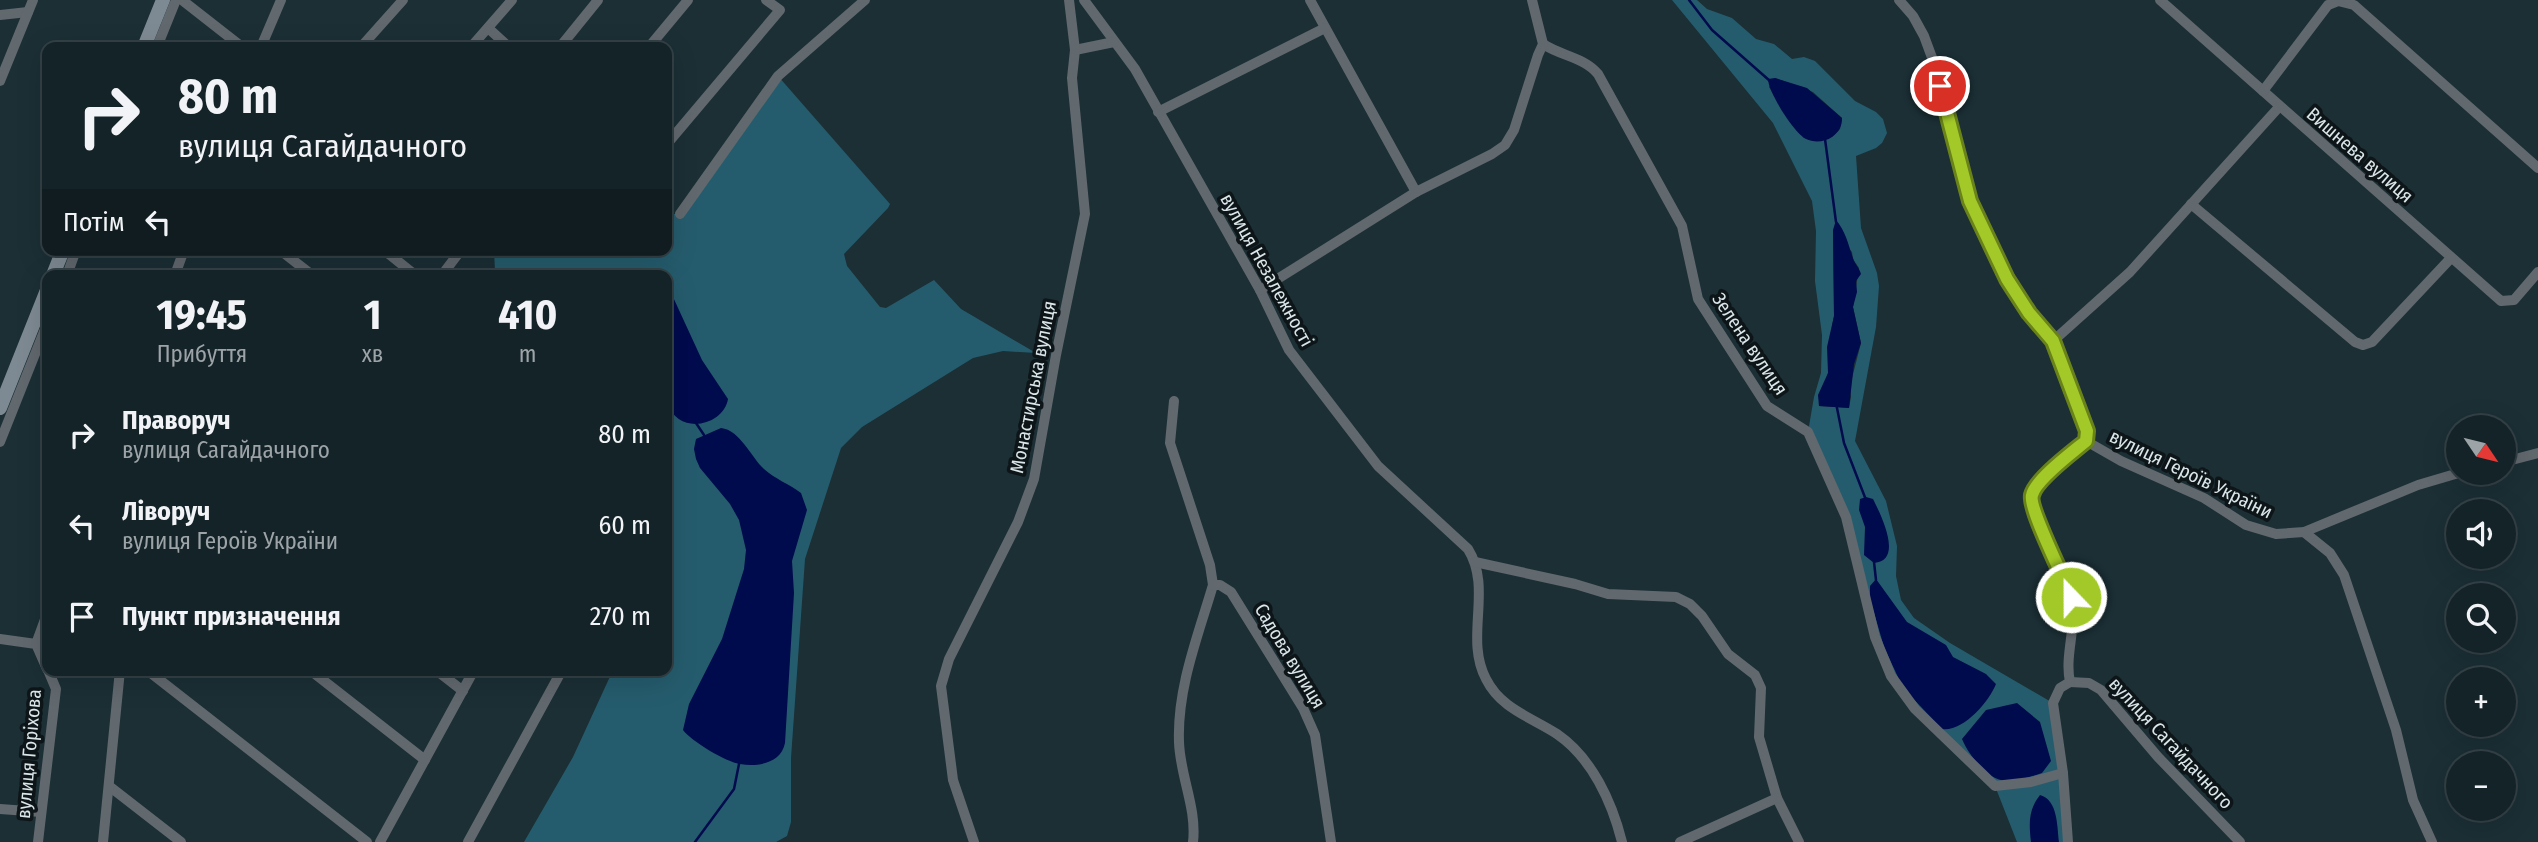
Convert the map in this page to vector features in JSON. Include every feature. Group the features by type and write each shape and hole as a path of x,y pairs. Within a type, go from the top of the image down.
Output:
{"main road":[{"path":"146,42 163,0"},
{"path":"0,408 42,303"}],"street":[{"path":"0,81 33,0"},
{"path":"159,42 176,0"},
{"path":"182,0 236,42"},
{"path":"263,42 281,0"},
{"path":"365,42 403,0"},
{"path":"475,42 512,0"},
{"path":"563,42 598,0"},
{"path":"653,42 688,0"},
{"path":"672,138 780,10 766,0"},
{"path":"849,0 862,3"},
{"name":"Монастирська вулиця","path":"974,842 953,780 941,686 954,648 1018,522 1038,465 1056,355 1085,214 1072,78 1075,50 1069,0"},
{"path":"1310,0 1416,192"},
{"path":"1260,290 1416,192 1493,154 1505,145 1514,130 1543,44 1532,0"},
{"name":"вулиця Героїв України","path":"1899,0 1913,16 1931,54 1970,201 2007,279 2029,313 2053,341 2085,424 2086,441 2121,461 2204,498 2237,520 2276,534 2304,533 2418,485 2446,477"},
{"name":"Вишнева вулиця","path":"2160,0 2501,301 2514,300 2538,272"},
{"path":"1088,1 1114,42 1132,64 1260,290 1289,351 1371,457 1468,549 1475,562 1479,593 1476,648 1479,665 1487,682 1508,707 1556,734 1583,758 1609,802 1622,842"},
{"path":"2263,91 2328,5 2338,1 2348,2 2538,169"},
{"path":"680,214 778,76 862,3"},
{"path":"0,15 28,12"},
{"path":"488,28 503,42"},
{"path":"1158,112 1325,28"},
{"path":"1075,50 1114,42"},
{"name":"Зелена вулиця","path":"1543,44 1555,52 1592,66 1598,74 1682,226 1698,299 1767,406 1808,432 1846,517 1875,637 1899,689 1933,729 1995,786 2031,782 2063,773"},
{"path":"2053,341 2130,272 2279,107"},
{"path":"2191,204 2355,342 2363,345 2372,342 2451,258"},
{"path":"288,256 306,270"},
{"path":"391,256 409,270"},
{"path":"446,270 456,256"},
{"path":"0,442 42,337"},
{"path":"1174,401 1170,443 1210,565 1213,585 1181,704 1180,754 1195,825 1193,842"},
{"path":"2068,842 2063,773 2053,704 2060,688 2070,682 2068,665 2073,605 2037,518 2032,494 2039,483 2086,441"},
{"path":"2516,459 2538,453"},
{"path":"2304,533 2330,553 2344,575 2396,730 2413,800 2432,842"},
{"path":"1475,562 1608,594 1676,597 1690,604 1702,616 1728,654 1755,675 1761,688 1759,737 1777,798 1799,842"},
{"name":"Садова вулиця","path":"1213,585 1220,585 1231,592 1307,717 1317,744 1331,842"},
{"path":"0,639 36,644 42,628"},
{"name":"вулиця Горіхова","path":"36,644 42,657"},
{"name":"вулиця Горіхова","path":"38,842 56,690 50,676"},
{"path":"103,842 120,676"},
{"path":"156,676 367,842"},
{"path":"318,676 425,760"},
{"path":"444,676 463,691"},
{"path":"380,842 471,676"},
{"path":"468,842 559,676"},
{"name":"вулиця Сагайдачного","path":"2070,682 2089,683 2101,690 2158,757 2240,842"},
{"path":"109,786 181,842"},
{"path":"1681,842 1777,798"},
{"path":"0,809 41,812"}],"shaded area":[{"path":"1672,0 1697,0 1707,9 1732,18 1756,39 1774,44 1792,59 1804,57 1815,61 1855,101 1876,112 1883,119 1887,133 1882,143 1856,156 1861,228 1879,286 1876,327 1855,441 1886,501 1897,546 1896,576 1901,600 1914,618 1950,643 2053,703 2068,842 2017,842 1995,786 1933,728 1885,662 1846,517 1808,432 1821,373 1822,335 1815,281 1816,231 1812,201 1773,123","holes":["1775,78 1813,92 1842,118 1840,129 1832,137 1800,134 1769,87","1833,230 1852,252 1859,268 1853,307 1861,343 1850,386 1849,408 1819,406 1827,378 1834,316"]},
{"path":"778,76 890,204 844,254 847,266 880,307 886,308 934,280 961,309 1036,353 1003,351 973,358 862,427 841,448 805,559 791,758 791,822 787,836 776,842 524,842 573,757 610,676 672,676 672,270 495,270 494,256 672,256 672,214 680,214"},
{"path":"1775,78 1807,88 1842,118 1837,133 1829,139 1819,141 1806,139 1801,135 1772,93 1768,79"},
{"path":"1836,220 1861,274 1856,281 1857,292 1853,307 1861,343 1854,364 1849,408 1819,406 1818,395 1828,373 1827,347 1834,316 1833,230"},
{"path":"672,295 702,360 728,399 725,408 718,415 700,424 691,424 673,414"},
{"path":"721,428 740,439 768,473 801,493 807,510 792,561 794,593 785,743 783,750 774,759 754,765 726,759 701,745 683,730 689,704 722,639 744,569 746,550 739,520 730,504 700,468 694,449 696,439"},
{"path":"1860,499 1873,499 1877,506 1888,536 1888,554 1883,560 1874,563 1864,555 1865,527 1859,510"},
{"path":"1876,579 1907,622 1946,645 1953,657 1986,674 1996,684 1981,707 1958,726 1942,729 1903,688 1884,647 1870,599 1870,586"},
{"path":"2017,703 2040,722 2051,761 2042,773 2017,780 2002,780 1988,774 1981,767 1962,739 1986,710"},
{"path":"2040,795 2050,802 2053,808 2059,842 2031,842 2030,817"}],"waterway":[{"path":"1689,0 1712,30 1770,81"},
{"path":"1825,139 1836,222"},
{"path":"1836,403 1844,443 1866,500"},
{"path":"696,423 704,435"},
{"path":"1874,562 1876,580"},
{"path":"695,842 734,789 739,764"}],"route":[{"path":"1940,86 1970,201 2007,279 2029,313 2053,341 2087,431 2086,441 2039,483 2032,494 2037,518 2071,597"}]}
